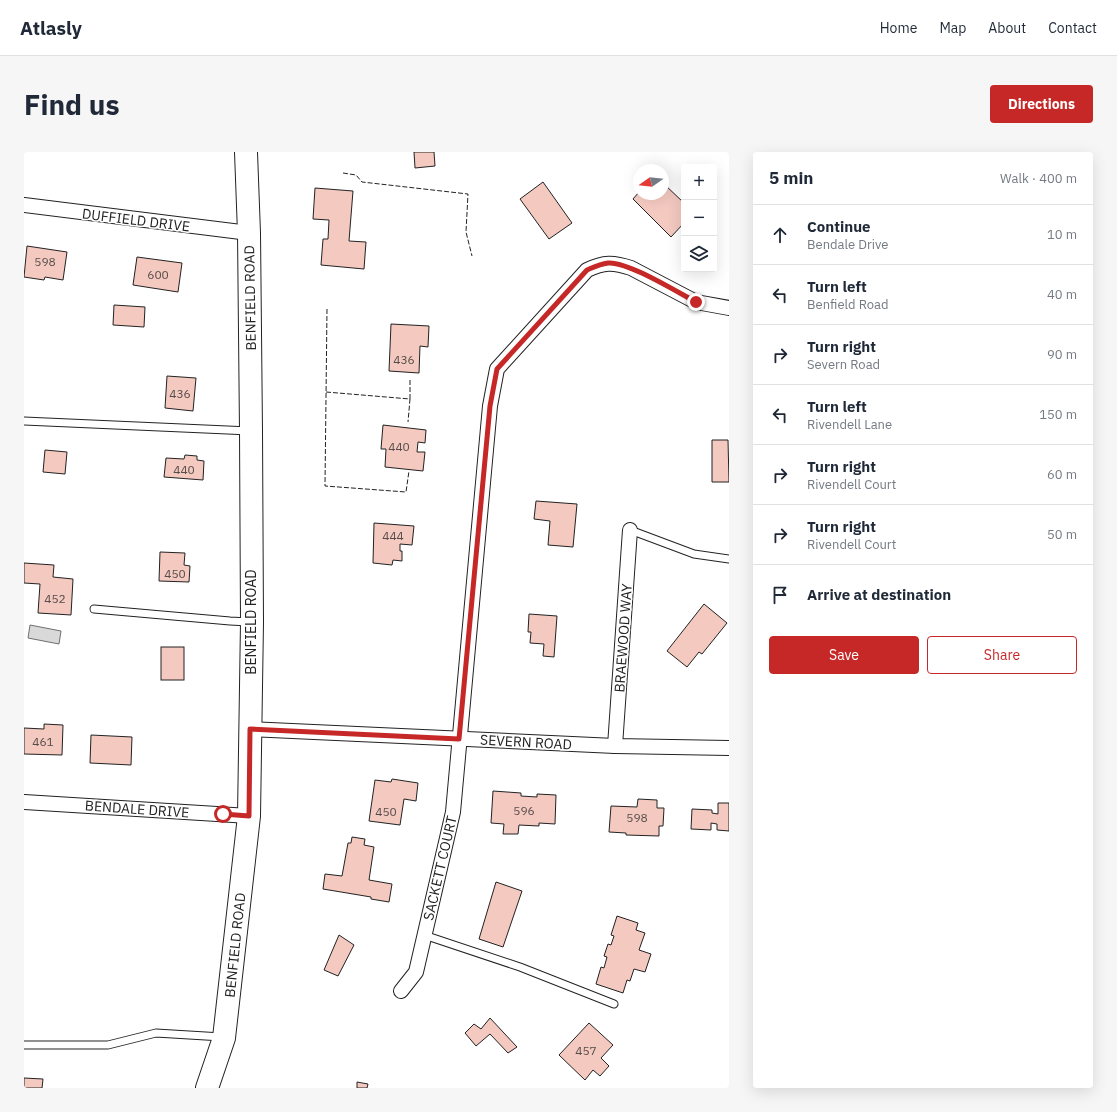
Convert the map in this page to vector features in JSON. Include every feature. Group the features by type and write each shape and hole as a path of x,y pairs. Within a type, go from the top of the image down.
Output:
{"main road":[{"name":"BENFIELD ROAD","path":"208,1088 224,1038 249,816 252,622 252,431 249,233 246,152"}],"street":[{"name":"DUFFIELD DRIVE","path":"24,205 249,233"},
{"name":"SACKETT COURT","path":"401,991 416,972 453,812 490,406 497,369 587,270 598,265 609,263 620,264 631,268 696,302 729,308"},
{"name":"BRAEWOOD WAY","path":"615,746 630,530"},
{"name":"SEVERN ROAD","path":"250,729 615,746 729,748"},
{"name":"BENDALE DRIVE","path":"24,802 249,816"}],"lane":[{"path":"24,421 252,431"},
{"path":"630,530 694,554 729,559"},
{"path":"94,609 252,622"},
{"path":"424,935 520,967 614,1004"},
{"path":"24,1045 108,1045 156,1033 224,1038"}],"shaded area":[{"path":"30,625 61,631 59,644 28,638"}],"building":[{"path":"414,152 434,152 435,166 415,168"},
{"path":"543,182 572,223 549,239 520,199"},
{"path":"315,188 353,191 349,241 366,242 364,269 321,265 323,239 328,239 329,220 313,219"},
{"path":"669,189 681,200 681,226 671,237 634,200 669,200"},
{"path":"27,246 67,252 63,280 45,277 44,280 24,277"},
{"path":"137,257 182,263 178,292 133,285"},
{"path":"114,305 145,307 144,327 113,325"},
{"path":"391,324 429,326 428,347 420,346 419,373 389,371"},
{"path":"167,376 196,378 193,411 165,408"},
{"path":"383,425 426,430 425,443 418,442 417,452 425,452 423,471 385,467 386,449 381,449"},
{"path":"712,440 728,440 729,482 712,482"},
{"path":"45,450 67,452 65,474 43,472"},
{"path":"185,455 197,456 197,460 204,461 203,480 164,477 166,458 184,459"},
{"path":"536,501 577,504 573,547 548,545 550,521 534,519"},
{"path":"374,523 414,526 412,545 400,544 402,561 393,560 392,565 373,563"},
{"path":"160,552 185,553 184,565 190,566 189,582 159,581"},
{"path":"24,563 54,565 53,577 73,579 71,615 38,613 40,584 24,583"},
{"path":"704,604 727,623 702,654 699,652 687,667 667,651"},
{"path":"529,614 557,616 554,657 543,656 544,644 530,643 531,632 528,632"},
{"path":"161,647 184,647 184,680 161,680"},
{"path":"44,724 63,725 62,755 24,754 24,728 44,729"},
{"path":"91,735 132,737 131,765 90,763"},
{"path":"392,779 418,783 416,801 404,799 400,825 369,821 375,780 391,782"},
{"path":"493,791 521,793 521,796 537,797 537,794 556,795 555,824 539,823 539,826 519,825 518,834 503,834 504,824 491,823"},
{"path":"638,799 657,800 657,808 664,808 663,826 659,826 659,836 626,835 626,833 609,832 611,806 637,807"},
{"path":"718,803 729,803 729,831 717,830 717,824 711,823 711,830 691,829 692,809 712,810 712,813 718,814"},
{"path":"352,837 365,839 364,845 374,847 369,880 392,884 389,902 371,899 371,897 323,889 325,874 342,876 348,843 351,843"},
{"path":"496,882 522,891 503,947 479,939"},
{"path":"617,916 638,923 636,930 645,933 639,950 651,954 645,972 634,969 630,981 627,980 623,993 596,984 601,967 604,968 607,957 604,956 608,944 611,945 614,936 611,935"},
{"path":"339,935 354,945 338,976 324,970"},
{"path":"490,1018 517,1047 508,1053 490,1034 476,1046 465,1033 474,1024 481,1029"},
{"path":"589,1023 613,1045 601,1058 609,1066 600,1076 593,1070 585,1080 559,1055"},
{"path":"24,1078 43,1079 42,1088 24,1088"},
{"path":"357,1082 368,1084 367,1088 357,1088"}],"fence":[{"path":"343,173 356,175 362,182 468,194 466,232 472,256"},
{"path":"327,309 325,486 406,492 409,471"},
{"path":"410,380 410,399"},
{"path":"326,392 410,399 408,422"}],"route":[{"path":"223,814 249,816 250,729 459,739 490,406 497,369 587,270 598,265 609,263 620,264 631,268 696,302"}]}
